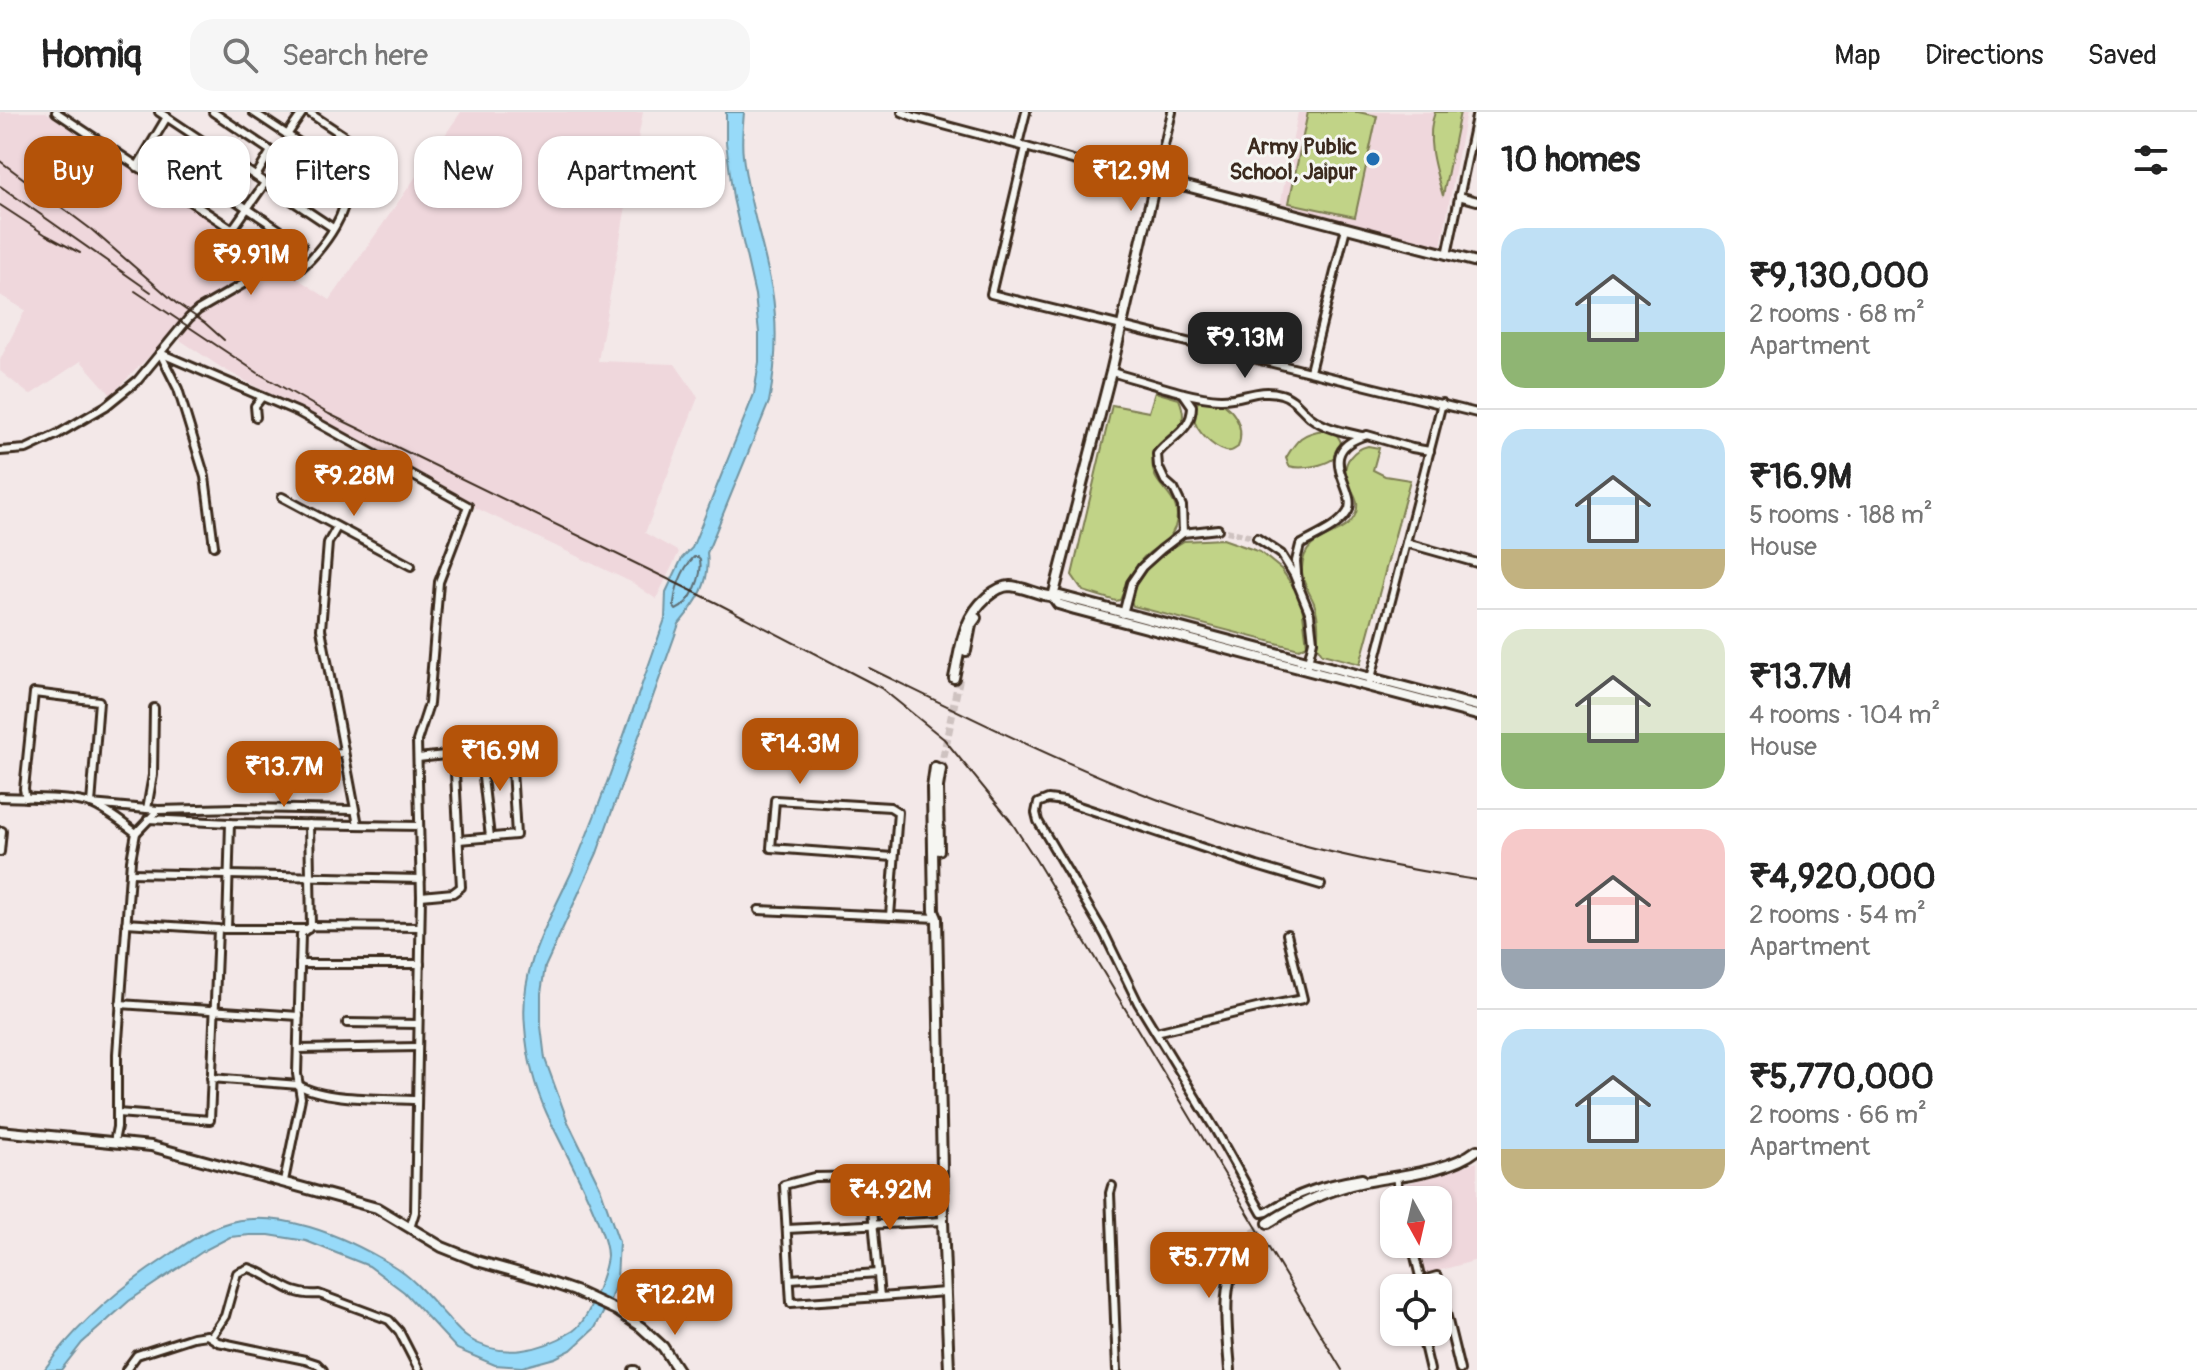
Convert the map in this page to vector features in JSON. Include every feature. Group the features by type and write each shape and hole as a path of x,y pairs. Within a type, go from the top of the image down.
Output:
{"street":[{"path":"56,112 296,272 320,251 343,208"},
{"path":"213,112 266,148"},
{"path":"253,112 287,135 305,112 343,136"},
{"path":"902,112 1155,183 1186,186 1477,262"},
{"path":"1018,144 1026,112"},
{"path":"1053,597 1111,372 1172,112"},
{"path":"1447,255 1477,112"},
{"path":"154,136 164,114 196,136"},
{"path":"1026,147 991,294 1477,413"},
{"path":"256,176 266,159"},
{"path":"250,172 333,228"},
{"path":"250,204 265,183"},
{"path":"1459,196 1477,201"},
{"path":"232,230 247,208 302,245"},
{"path":"1310,371 1346,228"},
{"path":"0,451 26,449 106,406 138,380 189,318 245,283 269,254"},
{"path":"160,353 298,412 468,506 439,582 429,704 417,741 421,896 415,1212 410,1228"},
{"path":"160,353 178,389 205,477 214,546"},
{"path":"165,364 177,360"},
{"path":"1111,372 1221,400 1257,392 1286,395 1319,423 1335,430 1430,451"},
{"path":"1182,392 1192,406 1188,421 1182,432 1157,454 1158,466 1165,481 1174,489 1182,506 1183,533"},
{"path":"256,417 255,406 262,397"},
{"path":"1370,681 1442,403"},
{"path":"1298,585 1296,561 1300,545 1334,525 1347,513 1350,505 1338,467 1341,453 1362,436"},
{"path":"282,497 411,566"},
{"path":"337,527 328,543 321,629 358,825"},
{"path":"1122,617 1131,583 1142,567 1183,533 1218,529"},
{"path":"1257,538 1281,554 1294,575 1310,614 1313,641 1307,666"},
{"path":"1406,543 1477,563"},
{"path":"957,678 971,625 993,598 1012,586 1053,597 1058,604 1122,617 1307,666 1477,706"},
{"path":"1370,681 1477,715"},
{"path":"26,798 24,789 34,693 99,701 91,804"},
{"path":"147,809 153,775 154,708"},
{"path":"418,758 480,752 511,753 516,835 459,840"},
{"path":"480,752 490,837"},
{"path":"295,756 344,753"},
{"path":"421,896 453,893 461,887 454,754"},
{"path":"938,768 932,788 934,911 937,918 949,1370"},
{"path":"0,797 158,810 354,810"},
{"path":"1321,885 1064,801 1048,799 1038,803 1038,821 1105,935 1138,1003 1262,1213 1321,1185 1362,1178"},
{"path":"890,916 898,812 890,807 775,800 771,848 893,857"},
{"path":"91,804 136,833"},
{"path":"111,815 125,807"},
{"path":"114,1142 130,873 136,833 158,810"},
{"path":"148,819 419,826"},
{"path":"227,929 230,823"},
{"path":"284,1181 301,1098 297,1074 300,964 301,934 309,927 309,824"},
{"path":"0,852 2,831"},
{"path":"130,873 421,879"},
{"path":"759,910 937,918"},
{"path":"126,923 218,929 420,927"},
{"path":"117,1113 210,1120 218,929"},
{"path":"1156,1032 1303,999 1287,934"},
{"path":"300,964 420,964"},
{"path":"120,1004 299,1016"},
{"path":"347,1023 418,1024"},
{"path":"298,1049 418,1047"},
{"path":"211,1078 299,1085 309,1091 349,1097 417,1100"},
{"path":"0,1131 151,1146 377,1208 442,1247 575,1291 616,1310 663,1347 678,1370"},
{"path":"1268,1223 1317,1196 1459,1161 1477,1150"},
{"path":"942,1173 814,1177 784,1185 791,1303 945,1292"},
{"path":"869,1176 880,1297"},
{"path":"1396,1178 1398,1186"},
{"path":"1112,1186 1117,1370"},
{"path":"787,1229 943,1221"},
{"path":"1230,1370 1225,1301 1233,1262 1243,1240"},
{"path":"211,1337 225,1316 237,1273 249,1268 293,1292 319,1294 389,1320 404,1340 419,1370"},
{"path":"790,1279 878,1273"},
{"path":"126,1370 137,1355 207,1335 218,1342 305,1360 323,1370"},
{"path":"1452,1338 1460,1370"},
{"path":"1424,1346 1430,1370"}],"shaded area":[{"path":"0,112 46,112 82,136 24,136 24,208 122,208 122,162 138,173 138,208 191,208 330,300 394,208 398,208 398,202 414,179 414,208 522,208 522,136 444,136 461,112 643,112 639,136 538,136 538,208 626,208 598,361 675,364 698,397 645,533 679,552 656,599 633,583 474,507 222,368 171,334 111,395 81,361 30,395 0,371 0,360 25,310 0,295"},
{"name":"Army Public School, Jaipur","path":"1298,112 1466,112 1441,247 1280,206"},
{"path":"1477,1162 1477,1260 1423,1274 1419,1258 1452,1258 1452,1186 1402,1185"}],"green space":[{"path":"1308,112 1358,112 1377,116 1355,217 1289,203"},
{"path":"1435,112 1460,112 1443,196 1431,143"},
{"path":"1155,392 1179,399 1183,411 1179,427 1161,443 1153,460 1156,478 1176,507 1175,527 1166,541 1140,562 1120,600 1116,601 1083,591 1072,575 1112,405 1149,412"},
{"path":"1209,399 1224,405 1235,416 1240,431 1238,447 1228,451 1221,449 1201,433 1195,423 1196,404"},
{"path":"1324,430 1334,432 1341,441 1337,456 1319,465 1289,466 1286,458 1297,442 1305,435"},
{"path":"1368,446 1379,448 1373,470 1385,476 1410,480 1360,664 1322,654 1317,646 1317,614 1304,582 1302,568 1304,556 1310,547 1343,528 1356,513 1356,498 1345,472 1354,453"},
{"path":"1223,539 1260,552 1281,569 1301,598 1307,645 1299,649 1133,606 1130,599 1136,585 1153,560 1184,541"}],"water":[{"path":"726,112 744,112 742,145 745,173 772,290 775,346 769,402 707,553 705,583 692,608 679,624 597,853 545,967 541,993 545,1059 568,1122 600,1187 619,1242 617,1279 595,1328 571,1350 555,1358 522,1367 495,1365 457,1349 404,1292 369,1266 306,1241 250,1235 230,1237 205,1250 129,1301 82,1343 61,1370 44,1370 79,1328 134,1280 202,1234 242,1220 287,1221 332,1235 374,1254 408,1276 465,1336 494,1349 521,1350 548,1344 573,1331 586,1315 604,1271 606,1247 592,1208 535,1083 524,1005 531,964 599,804 665,619 666,592 682,558 692,548 754,394 759,333 755,295 733,198 726,142"}],"tunnel":[{"path":"1218,529 1257,538"},
{"path":"941,769 959,679"},
{"path":"1243,1240 1268,1223"}],"railway":[{"path":"0,161 92,230 224,340"},
{"path":"0,186 151,292"},
{"path":"0,205 80,253"},
{"path":"135,291 258,373 329,414 717,603 881,688 944,739 1010,820 1036,860 1342,1370"},
{"path":"869,668 1055,757 1161,801 1294,843 1385,864 1477,880"}],"place":[{"name":"Army Public School, Jaipur","path":"1373,159"}]}
